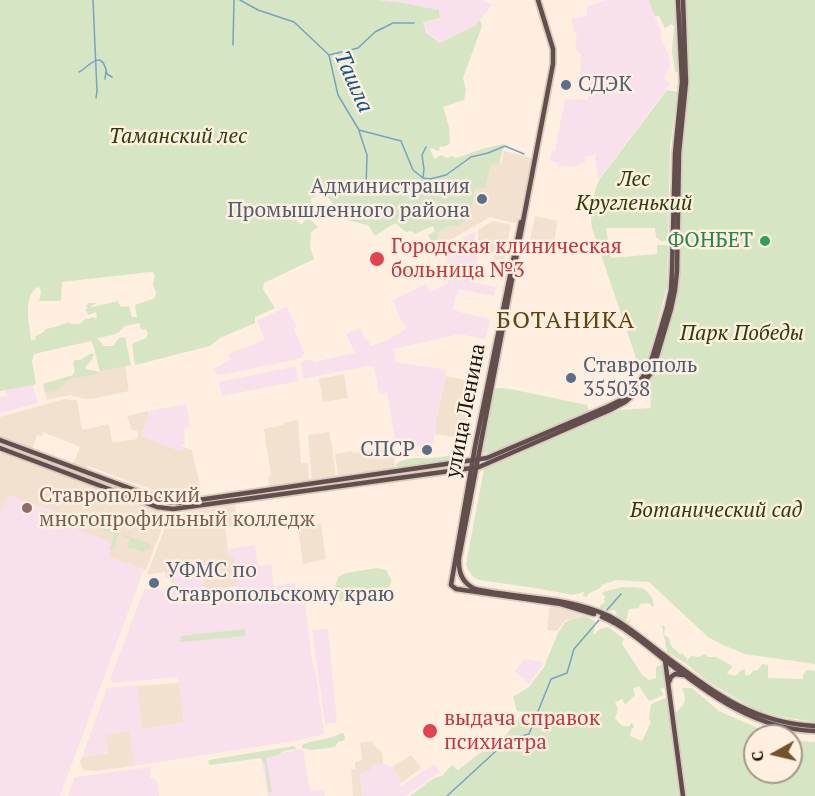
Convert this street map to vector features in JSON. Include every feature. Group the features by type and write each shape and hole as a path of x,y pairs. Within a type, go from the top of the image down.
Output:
{"main road":[{"name":"улица Ленина","path":"462,579 459,558 475,460 515,246 524,213 554,58 538,0"},
{"path":"548,435 491,457 475,460 170,503 2,441 0,449 157,507 168,509 474,468 625,402 642,387 651,373 671,309 676,281 677,153 682,82 678,0"},
{"path":"677,153 686,82 683,0"},
{"path":"58,470 60,463"},
{"name":"улица Ленина","path":"452,580 474,468"},
{"path":"92,483 95,475"},
{"path":"168,509 170,503"},
{"path":"815,729 783,723 749,712 716,693 664,657 626,630 608,619 561,604 458,590 452,587 452,580 455,577 462,579 470,587 480,590 581,605 609,616 628,628 664,657 700,686 735,710 759,720 793,729 815,729"},
{"path":"458,590 462,588 462,579"},
{"path":"664,657 682,794"},
{"path":"669,691 671,677 678,674 700,686"}],"shaded area":[{"path":"377,0 484,0 492,5 476,25 440,43 427,32 423,22 440,19 439,10"},
{"path":"608,0 648,0 668,54 670,64 664,78 670,84 598,180 596,154 585,157 586,163 581,163 576,167 559,167 556,162 550,161 552,151 555,150 565,99 588,100 588,76 580,76 581,53 575,48 577,32 574,33 571,19 587,16 587,6"},
{"path":"504,151 532,158 518,222 490,217 443,244 437,233 451,225 456,227 470,218 475,189 486,188 491,163 501,163"},
{"path":"535,216 558,221 552,251 528,250"},
{"path":"493,221 511,225 503,265 493,262 494,254 479,251 481,241 478,240 478,230"},
{"path":"476,231 474,241 481,242 472,282 496,287 494,296 459,289 453,309 490,319 486,339 459,334 394,349 395,362 447,370 435,423 437,424 434,444 416,447 415,440 396,444 387,393 379,393 374,367 368,366 303,379 301,362 311,359 314,362 355,353 346,334 360,328 371,346 398,335 407,327 400,318 393,300 426,284 430,292 447,284 450,277 448,275 451,272 442,250"},
{"path":"286,307 297,326 294,329 304,352 302,357 217,374 214,369 231,359 228,354 265,340 257,321"},
{"path":"125,366 129,391 92,399 70,395 47,400 43,387"},
{"path":"296,366 298,381 222,396 219,382"},
{"path":"344,374 348,398 323,402 319,379"},
{"path":"446,376 470,381 466,399 473,401 465,439 435,435 435,424"},
{"path":"32,384 38,403 0,413 0,397 6,396 5,390"},
{"path":"64,399 77,400 82,430 109,424 112,442 137,439 139,432 131,429 127,416 148,411 141,436 181,451 183,447 192,450 202,494 167,498 149,491 148,488 88,466 86,470 72,465 80,447 43,432 42,436 37,435 32,450 0,437 0,417"},
{"path":"186,404 190,426 184,429 185,445 181,445 183,447 181,452 141,436 149,411"},
{"path":"298,420 301,463 308,463 309,482 270,489 268,476 271,476 264,429"},
{"path":"329,432 336,479 312,482 308,435"},
{"path":"387,446 394,451 395,471 339,479 335,454"},
{"path":"3,453 164,513 165,520 146,570 108,557 76,529 78,520 8,495 0,516 0,454"},
{"path":"8,495 79,520 77,529 113,543 109,557 144,569 60,796 0,796 0,515"},
{"path":"235,505 238,525 225,528 229,556 234,556 238,586 205,591 200,559 172,563 175,583 171,583 170,578 166,578 165,572 147,575 171,515"},
{"path":"321,523 326,559 303,564 298,526"},
{"path":"255,545 258,566 271,564 274,586 295,583 298,595 304,595 324,734 294,741 134,766 129,731 106,735 108,753 82,757 107,688 137,685 142,729 184,722 178,677 115,683 110,679 144,590 176,587 172,563 200,559 205,591 237,587 234,556 229,556 228,549"},
{"path":"550,604 586,612 585,616 565,620 557,631 547,630"},
{"path":"328,629 337,722 325,724 312,630"},
{"path":"524,659 543,662 529,684 515,671"},
{"path":"179,683 184,722 142,729 137,686"},
{"path":"130,731 134,766 95,771 83,770 80,762 82,757 108,753 106,735"},
{"path":"371,741 382,753 383,763 370,766 370,771 360,774 362,796 353,796 351,769 355,769 355,762 362,760 360,743"},
{"path":"303,749 310,791 324,790 325,796 268,796 261,757"},
{"path":"411,755 421,768 401,783 392,767"},
{"path":"383,763 392,767 401,778 398,780 401,783 400,787 434,764 440,772 405,796 362,796 360,774 370,771 370,766"},
{"path":"151,767 150,777 157,781 159,796 68,796 75,777"}],"green space":[{"name":"Таманский лес","path":"0,0 377,0 439,10 440,18 423,22 426,33 440,43 476,25 480,20 482,26 463,78 466,90 464,100 443,107 449,127 450,143 439,147 438,151 430,149 435,159 440,155 446,158 452,156 456,158 504,144 499,164 491,163 486,188 475,189 470,218 456,227 451,225 437,233 442,245 435,249 428,235 435,231 433,226 414,234 412,231 406,232 395,223 375,236 368,225 339,218 333,203 324,193 311,198 311,203 293,214 301,225 308,217 318,227 311,232 310,247 314,259 264,283 263,289 275,308 255,317 255,323 220,338 210,346 135,365 132,344 146,338 148,334 146,329 140,328 140,323 125,326 113,335 97,338 104,346 113,346 119,338 125,337 131,365 100,372 91,341 34,354 32,362 36,383 0,391","holes":["153,272 155,298 135,305 137,317 132,317 129,306 121,307 118,301 93,307 91,306 97,303 89,303 85,306 88,307 85,310 89,315 96,312 97,319 92,317 80,324 69,322 45,329 36,336 35,340 31,340 28,305 32,292 37,287 40,288 41,293 39,301 61,301 62,282"]},
{"path":"648,0 675,0 679,72 675,72 672,52 674,26 671,24 665,28 659,16 655,16"},
{"path":"685,0 815,0 815,664 744,654 723,645 708,637 649,582 616,580 602,585 587,597 583,596 584,592 573,595 480,580 474,578 466,564 484,469 620,410 651,408 650,391 647,387 667,336 677,295 680,155 688,72"},
{"name":"Лес Кругленький","path":"667,90 678,92 670,147 668,241 661,241 656,237 655,228 606,228 611,258 657,254 657,245 668,245 667,286 647,364 639,367 592,228 591,210 599,180"},
{"path":"94,354 85,368 100,373 69,380 52,392 45,391 43,384 73,375 75,360 80,360"},
{"path":"500,388 587,405 589,411 493,453 482,453 480,451 493,389"},
{"path":"467,448 466,451 460,452 458,462 397,470 396,464 403,461 413,458 454,455 457,449"},
{"path":"466,464 466,466 209,502 210,500"},
{"path":"81,519 150,544 150,548 144,552 129,549 130,539 119,534 113,550 110,549 114,535"},
{"path":"377,568 386,570 391,579 390,587 386,592 381,595 340,601 335,587 338,577 346,573"},
{"path":"622,587 645,590 652,597 654,606 649,603 640,604 639,608 629,609 626,622 631,621 628,624 618,619 615,610 600,609 606,597 602,594 603,592"},
{"path":"587,616 596,622 593,635 600,629 608,627 624,639 622,644 643,676 649,680 656,678 656,667 663,664 666,687 660,689 664,695 649,701 639,686 633,689 635,695 625,705 622,699 615,702 618,709 615,718 618,722 625,726 633,724 634,728 630,736 642,741 651,722 649,719 651,704 666,698 674,714 684,703 682,688 692,688 719,711 748,724 743,724 743,784 803,784 803,741 815,742 815,796 410,796 434,778 442,776 452,765 458,770 506,735 523,712 517,711 513,697 529,687 544,667 558,633 565,622"},
{"path":"662,626 664,635 669,638 671,646 680,654 682,653 687,661 691,656 699,657 705,654 708,657 716,657 731,665 732,668 727,673 731,675 736,675 745,669 745,675 750,675 762,664 768,665 768,678 803,679 807,670 815,671 815,722 778,716 754,709 707,681 686,662 667,652"},
{"path":"245,629 245,636 180,642 181,636"},
{"path":"342,733 345,740 338,742 335,747 312,750 302,748 302,745 307,743"},
{"path":"294,746 297,749 283,751 266,758 272,792 268,792 265,765 261,758 210,765 208,762 209,760"}],"waterway":[{"path":"93,0 96,98"},
{"path":"233,45 234,0"},
{"name":"Ташла","path":"240,0 258,10 294,22 329,55 338,95 359,130 401,141 413,170 423,178 430,179 446,175 471,157 505,146 524,154"},
{"path":"329,55 358,48 375,32 393,23 414,23"},
{"path":"79,72 99,60 105,66 107,74 112,77"},
{"path":"105,79 106,71"},
{"path":"359,131 367,155 366,189"},
{"path":"423,178 422,155 426,147"},
{"path":"606,611 621,594"},
{"path":"447,796 508,740 529,734 551,679 567,673 574,649 599,620"}],"place":[{"name":"СДЭК","path":"566,85"},
{"name":"Администрация Промышленного района","path":"482,199"},
{"name":"ФОНБЕТ","path":"765,241"},
{"name":"Городская клиническая больница №3","path":"377,259"},
{"name":"Ставрополь 355038","path":"571,378"},
{"name":"СПСР","path":"427,450"},
{"name":"Ставропольский многопрофильный колледж","path":"27,508"},
{"name":"УФМС по Ставропольскому краю","path":"154,583"},
{"name":"выдача справок психиатра","path":"430,731"}],"district":[{"name":"БОТАНИКА","path":"566,321"}],"park label":[{"name":"Парк Победы","path":"742,334"},
{"name":"Ботанический сад","path":"716,511"}]}
